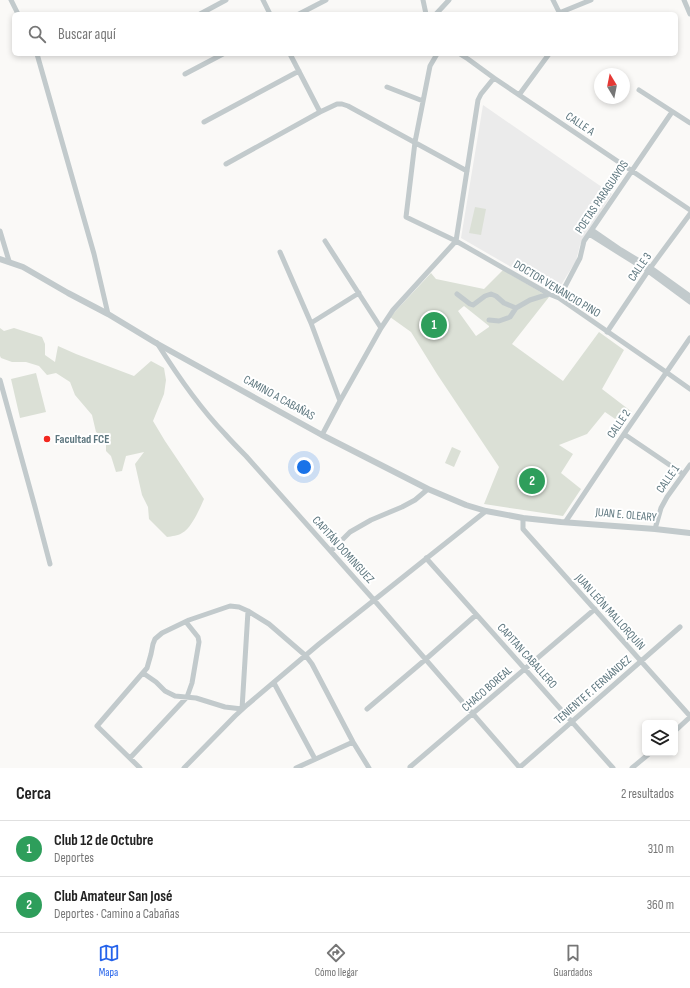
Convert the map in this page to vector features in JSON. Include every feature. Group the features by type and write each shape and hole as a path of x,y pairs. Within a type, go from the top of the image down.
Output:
{"street":[{"path":"11,0 17,12"},
{"path":"204,12 226,0"},
{"path":"263,0 269,12"},
{"path":"303,12 326,0"},
{"path":"423,0 426,12"},
{"path":"438,12 449,0"},
{"path":"553,0 559,12"},
{"path":"561,12 591,0"},
{"path":"684,0 690,14"},
{"path":"38,56 94,254 108,314"},
{"path":"185,74 219,56"},
{"path":"291,56 320,112"},
{"path":"415,142 430,66 436,56"},
{"name":"CALLE A","path":"463,56 690,210"},
{"path":"519,95 548,56"},
{"path":"204,122 299,71"},
{"path":"322,435 381,328 393,310 456,241 478,100 494,78"},
{"path":"387,87 423,101"},
{"path":"639,90 690,123"},
{"path":"226,164 320,112 337,104 342,104 467,170"},
{"name":"POETAS PARAGUAYOS","path":"559,298 580,258 584,241 672,112"},
{"name":"DOCTOR VENANCIO PINO","path":"415,142 406,217 456,241 549,294 559,298 690,389"},
{"name":"CALLE 3","path":"607,332 649,269 690,214"},
{"path":"0,231 9,261"},
{"path":"590,232 690,296"},
{"path":"325,241 381,328"},
{"path":"280,252 311,323 340,401"},
{"name":"CAMINO A CABAÑAS","path":"0,259 23,267 322,435 428,489 466,505 486,511 522,518 563,522"},
{"path":"649,269 690,302"},
{"path":"311,323 359,293"},
{"path":"457,294 473,305 485,296 491,294 496,296 504,303 516,308"},
{"path":"489,320 499,321 510,317 516,308 530,300 549,294"},
{"name":"CALLE 2","path":"563,522 690,338"},
{"name":"CAPITÁN DOMINGUEZ","path":"156,343 170,364 224,434 246,456 331,551 519,768"},
{"path":"0,380 50,564"},
{"path":"624,434 683,474"},
{"name":"CALLE 1","path":"655,528 661,508 667,497 690,465"},
{"path":"331,551 350,532 371,520 415,500 428,489"},
{"path":"184,768 242,709 374,600 486,511"},
{"name":"JUAN LEÓN MALLORQUÍN","path":"522,518 523,530 690,717"},
{"name":"JUAN E. OLEARY","path":"563,522 655,528 690,533"},
{"name":"CAPITAN CABALLERO","path":"426,558 613,768"},
{"path":"140,768 97,726 147,668 152,644 155,639 162,633 186,622 230,606 239,607 248,611 269,624 306,656 312,664 353,742 369,768"},
{"name":"CHACO BOREAL","path":"410,767 595,609"},
{"path":"242,709 248,611"},
{"path":"367,709 476,615"},
{"path":"130,758 187,697 192,683 199,642 198,637 186,622"},
{"name":"TENIENTE F. FERNÁNDEZ","path":"519,768 680,627"},
{"path":"143,673 156,682 165,691 175,696 196,698 225,707 242,709"},
{"path":"274,683 315,759"},
{"path":"678,728 690,717"},
{"path":"296,768 353,742"},
{"path":"632,768 646,756"}],"shaded area":[{"path":"483,105 612,194 580,245 576,261 556,293 461,238"},
{"path":"475,207 486,209 481,235 469,233"},
{"path":"503,270 549,297 512,344 563,381 599,332 624,350 602,389 632,412 624,425 605,412 587,434 559,445 573,454 561,473 581,489 563,516 484,504 499,467 411,332 390,317 431,273 436,279 484,289","holes":["464,306 489,326 476,336 458,311"]},
{"path":"0,328 4,331 14,328 42,337 45,344 45,355 55,362 58,346 134,376 151,361 164,368 166,380 164,394 153,421 204,499 195,518 185,531 179,535 167,537 149,519 148,507 142,495 135,464 144,452 126,456 122,471 116,472 111,456 106,451 106,439 96,432 92,415 75,395 70,382 56,373 47,375 39,366 26,362 12,362 1,358"},
{"path":"36,373 46,412 20,418 11,379"},
{"path":"452,447 461,451 454,467 445,463"}],"place":[{"name":"Club 12 de Octubre","path":"434,325"},
{"name":"Facultad FCE","path":"47,439"},
{"name":"Club Amateur San José","path":"532,481"}]}
